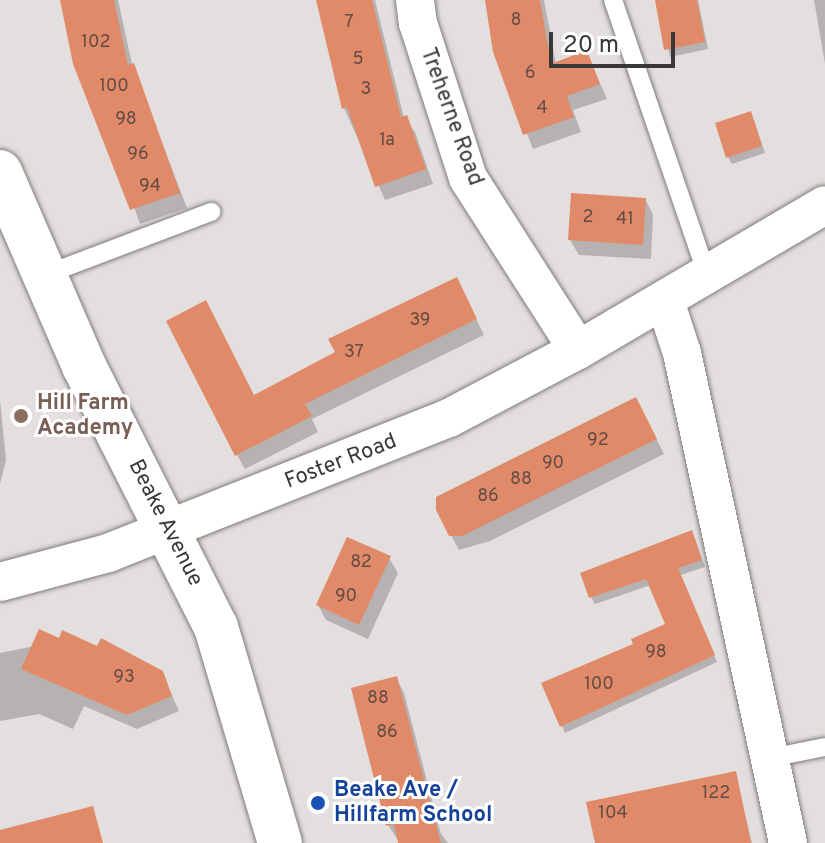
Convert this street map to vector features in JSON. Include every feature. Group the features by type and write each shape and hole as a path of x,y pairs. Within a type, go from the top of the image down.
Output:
{"street":[{"name":"Treherne Road","path":"415,0 418,23 468,178 578,350"},
{"name":"Beake Avenue","path":"0,172 43,276 216,627 280,843"},
{"name":"Foster Road","path":"0,582 108,553 374,451 578,350 825,205"},
{"path":"665,301 682,353 788,843"}],"lane":[{"path":"613,0 707,275"},
{"path":"43,276 211,212"},
{"path":"770,758 825,747"}],"building":[{"path":"60,0 114,0 128,65 134,63 180,193 130,210 73,64"},
{"path":"316,0 372,0 401,117 407,115 426,169 375,187 347,107 342,109"},
{"path":"485,0 540,0 551,64 587,50 600,84 567,96 574,117 523,135 493,52"},
{"path":"655,0 697,0 705,42 664,50"},
{"path":"751,111 762,146 726,158 715,123"},
{"path":"571,193 646,198 643,245 568,240"},
{"path":"457,277 477,319 305,404 312,416 235,456 166,321 206,300 254,395 335,352 328,339"},
{"path":"636,397 657,439 462,536 449,536 436,510 436,497"},
{"path":"692,530 702,560 678,568 715,655 560,727 541,683 633,644 631,639 665,624 646,579 589,598 580,573"},
{"path":"347,537 391,556 359,625 316,605"},
{"path":"39,629 59,638 62,630 97,646 101,638 163,671 172,696 127,715 21,669"},
{"path":"397,676 441,843 398,843 394,824 386,826 351,688"},
{"path":"736,771 751,843 595,843 586,802"},
{"path":"93,806 103,843 0,843 0,830"}],"place":[{"name":"Hill Farm Academy","path":"21,416"},
{"name":"Beake Ave / Hillfarm School","path":"318,803"}]}
